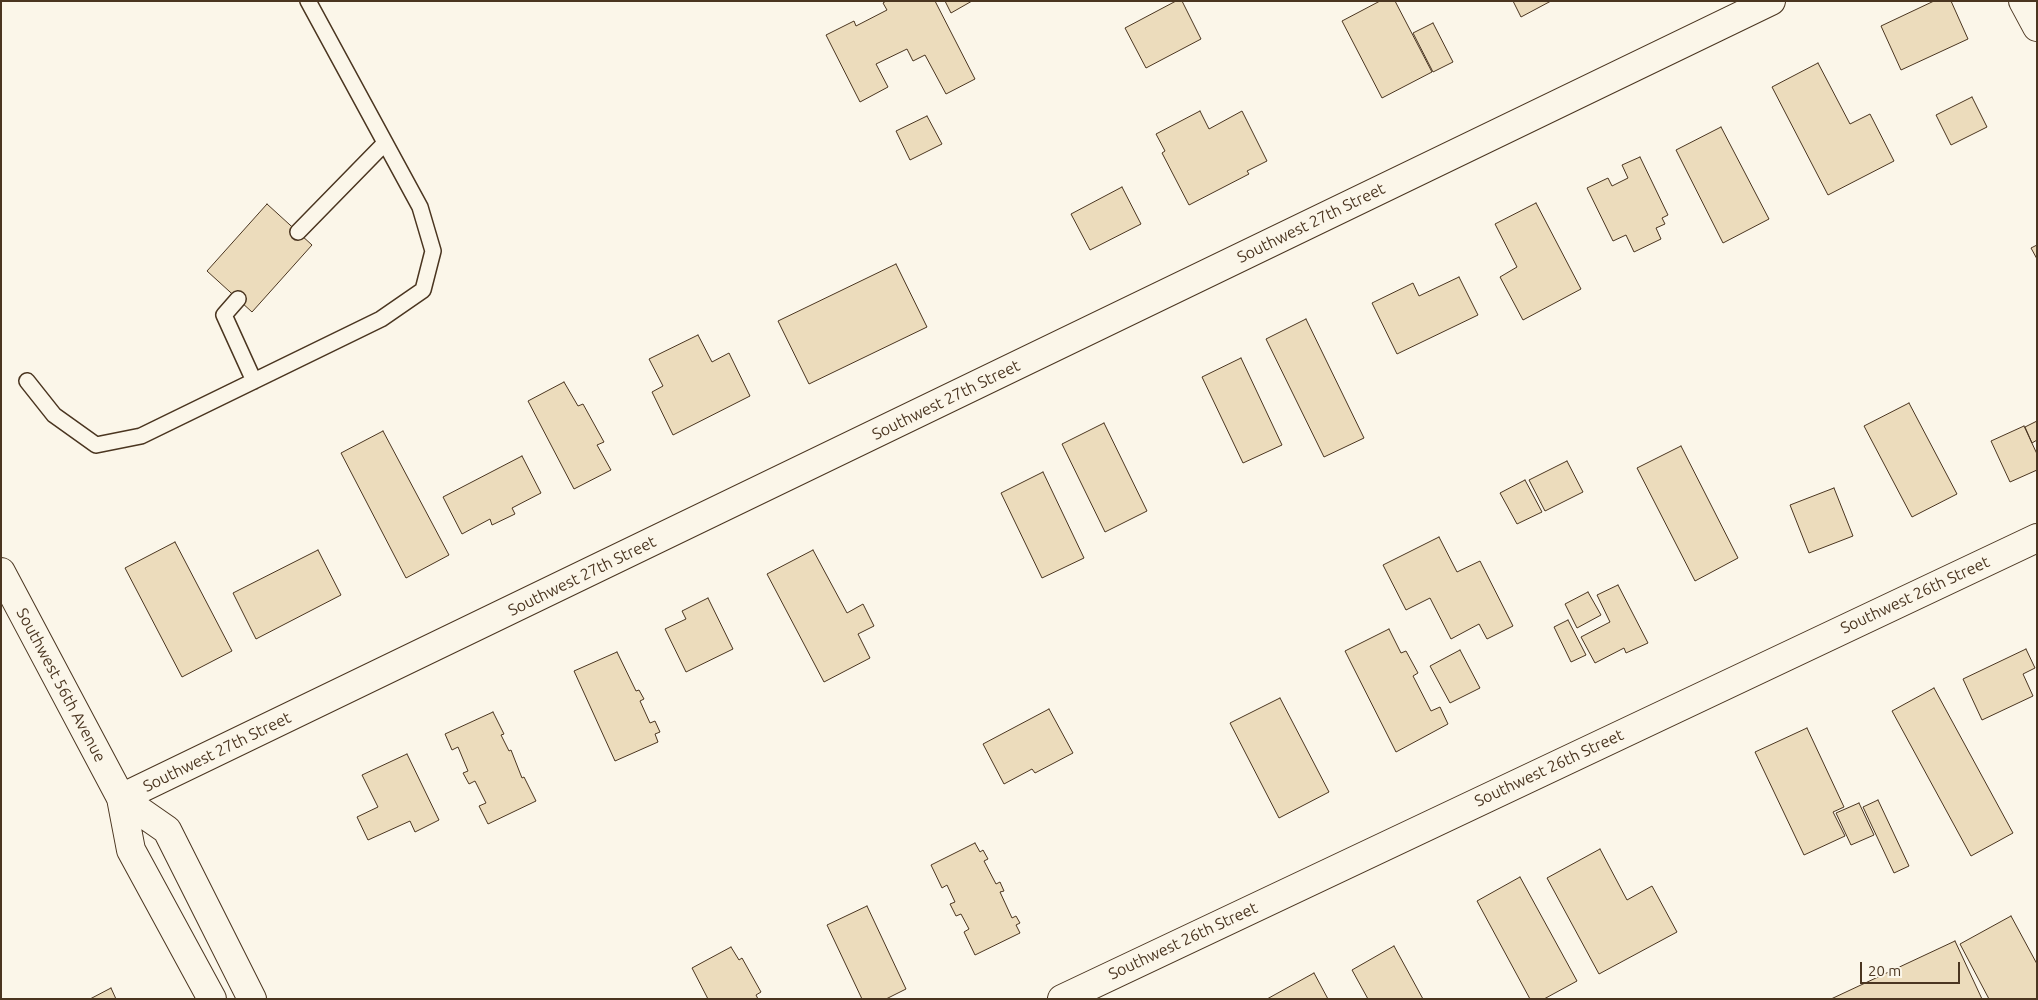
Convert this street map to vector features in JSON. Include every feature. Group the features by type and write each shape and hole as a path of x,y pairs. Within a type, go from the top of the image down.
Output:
{"street":[{"name":"Southwest 27th Street","path":"121,798 1772,1"},
{"path":"2023,1 2037,27"},
{"name":"Southwest 26th Street","path":"1062,999 2037,538"},
{"name":"Southwest 56th Avenue","path":"1,572 121,798 131,850 212,999"},
{"name":"Southwest 56th Avenue","path":"121,798 167,830 252,999"}],"lane":[{"path":"27,381 54,415 96,445 142,436 381,319 423,290 433,251 420,207 308,1"},
{"path":"298,232 385,143"},
{"path":"238,299 224,315 254,381"}],"building":[{"path":"886,1 935,1 975,79 946,94 925,55 913,61 907,49 876,64 888,87 860,102 826,35 854,21 856,26 887,10 883,3"},
{"path":"945,1 972,1 951,13"},
{"path":"1176,1 1182,1 1201,39 1146,68 1125,28"},
{"path":"1380,1 1395,1 1432,72 1382,98 1342,21"},
{"path":"1513,1 1551,1 1521,17"},
{"path":"1934,1 1951,1 1968,39 1901,70 1881,26"},
{"path":"1433,23 1453,62 1433,72 1413,33"},
{"path":"1818,63 1850,124 1870,114 1894,161 1828,195 1772,87"},
{"path":"1972,97 1987,127 1951,145 1936,115"},
{"path":"1200,111 1209,129 1242,111 1267,161 1247,171 1249,174 1189,205 1162,153 1165,151 1156,134"},
{"path":"927,116 942,144 910,160 896,131"},
{"path":"1721,127 1769,219 1723,243 1676,150"},
{"path":"1640,157 1668,215 1662,218 1665,224 1656,228 1661,239 1634,252 1626,235 1613,241 1587,188 1608,178 1612,186 1628,178 1622,165"},
{"path":"1122,187 1141,224 1090,250 1071,214"},
{"path":"1536,203 1581,289 1523,320 1500,277 1517,267 1495,224"},
{"path":"267,204 312,245 252,312 207,271"},
{"path":"2037,245 2037,259 2031,248"},
{"path":"896,264 927,327 809,384 778,321"},
{"path":"1459,277 1478,315 1397,354 1372,303 1413,283 1419,296"},
{"path":"1306,319 1364,438 1324,457 1266,339"},
{"path":"698,335 712,362 729,353 750,396 673,435 652,392 663,386 649,359"},
{"path":"1241,358 1282,445 1243,463 1202,377"},
{"path":"564,382 578,406 583,404 604,442 597,445 611,470 574,489 528,401"},
{"path":"1909,403 1957,494 1912,517 1864,426"},
{"path":"2037,421 2037,440 2032,443 2025,427"},
{"path":"1104,423 1147,511 1105,532 1062,444"},
{"path":"2024,426 2037,454 2037,470 2010,482 1991,441"},
{"path":"383,431 449,555 406,578 341,453"},
{"path":"1681,446 1738,558 1695,581 1637,468"},
{"path":"522,456 541,493 512,508 515,514 492,525 490,519 462,534 443,497"},
{"path":"1567,461 1583,492 1545,511 1529,480"},
{"path":"1043,472 1084,558 1042,578 1001,493"},
{"path":"1525,480 1542,512 1517,524 1500,493"},
{"path":"1834,488 1853,536 1809,553 1790,505"},
{"path":"1439,537 1457,572 1480,561 1513,626 1487,639 1479,624 1451,639 1430,598 1406,610 1383,565"},
{"path":"175,542 232,651 182,677 125,568"},
{"path":"318,550 341,595 256,639 233,593"},
{"path":"813,550 847,613 863,604 874,626 858,634 870,658 824,682 767,574"},
{"path":"1618,585 1648,643 1626,653 1624,648 1595,663 1581,637 1610,622 1597,595"},
{"path":"1588,592 1601,615 1577,628 1565,604"},
{"path":"708,598 733,649 686,672 665,629 686,619 682,611"},
{"path":"1568,620 1586,655 1571,662 1554,627"},
{"path":"1389,629 1401,653 1406,651 1418,673 1413,676 1431,711 1440,707 1448,724 1396,752 1345,651"},
{"path":"2026,649 2035,668 2023,674 2033,696 1982,720 1963,679"},
{"path":"1460,650 1480,688 1450,703 1430,666"},
{"path":"617,652 636,691 639,690 644,699 640,701 650,723 655,721 660,732 655,734 658,742 615,761 574,671"},
{"path":"1934,688 2013,833 1971,856 1892,711"},
{"path":"1280,698 1329,792 1279,818 1230,723"},
{"path":"1049,709 1073,753 1035,773 1032,769 1004,784 983,744"},
{"path":"493,712 504,734 501,735 509,751 511,750 522,778 524,777 536,801 488,824 479,806 486,803 475,781 469,784 463,773 468,771 458,747 452,750 445,734"},
{"path":"1807,728 1844,807 1833,812 1845,836 1804,855 1755,752"},
{"path":"407,754 439,820 415,832 410,821 368,840 357,817 378,807 362,775"},
{"path":"1878,800 1909,866 1894,873 1863,807"},
{"path":"1859,803 1874,835 1851,845 1836,813"},
{"path":"975,843 980,852 983,850 988,859 984,861 996,884 1000,882 1004,891 1000,892 1012,918 1016,916 1020,923 1016,925 1020,933 975,955 964,932 969,929 961,914 956,916 950,904 955,902 947,885 942,888 931,865"},
{"path":"1600,849 1627,900 1652,886 1677,932 1599,974 1547,878"},
{"path":"1520,877 1577,981 1544,999 1530,999 1477,901"},
{"path":"867,906 906,989 886,999 862,999 827,925"},
{"path":"2011,916 2037,964 2037,999 1989,999 1960,944"},
{"path":"1955,941 1982,999 1831,999"},
{"path":"1394,946 1423,999 1368,999 1352,970"},
{"path":"731,947 739,960 742,958 761,992 756,995 758,999 708,999 692,968"},
{"path":"1314,973 1328,999 1267,999"},
{"path":"111,988 116,999 90,999"}]}
